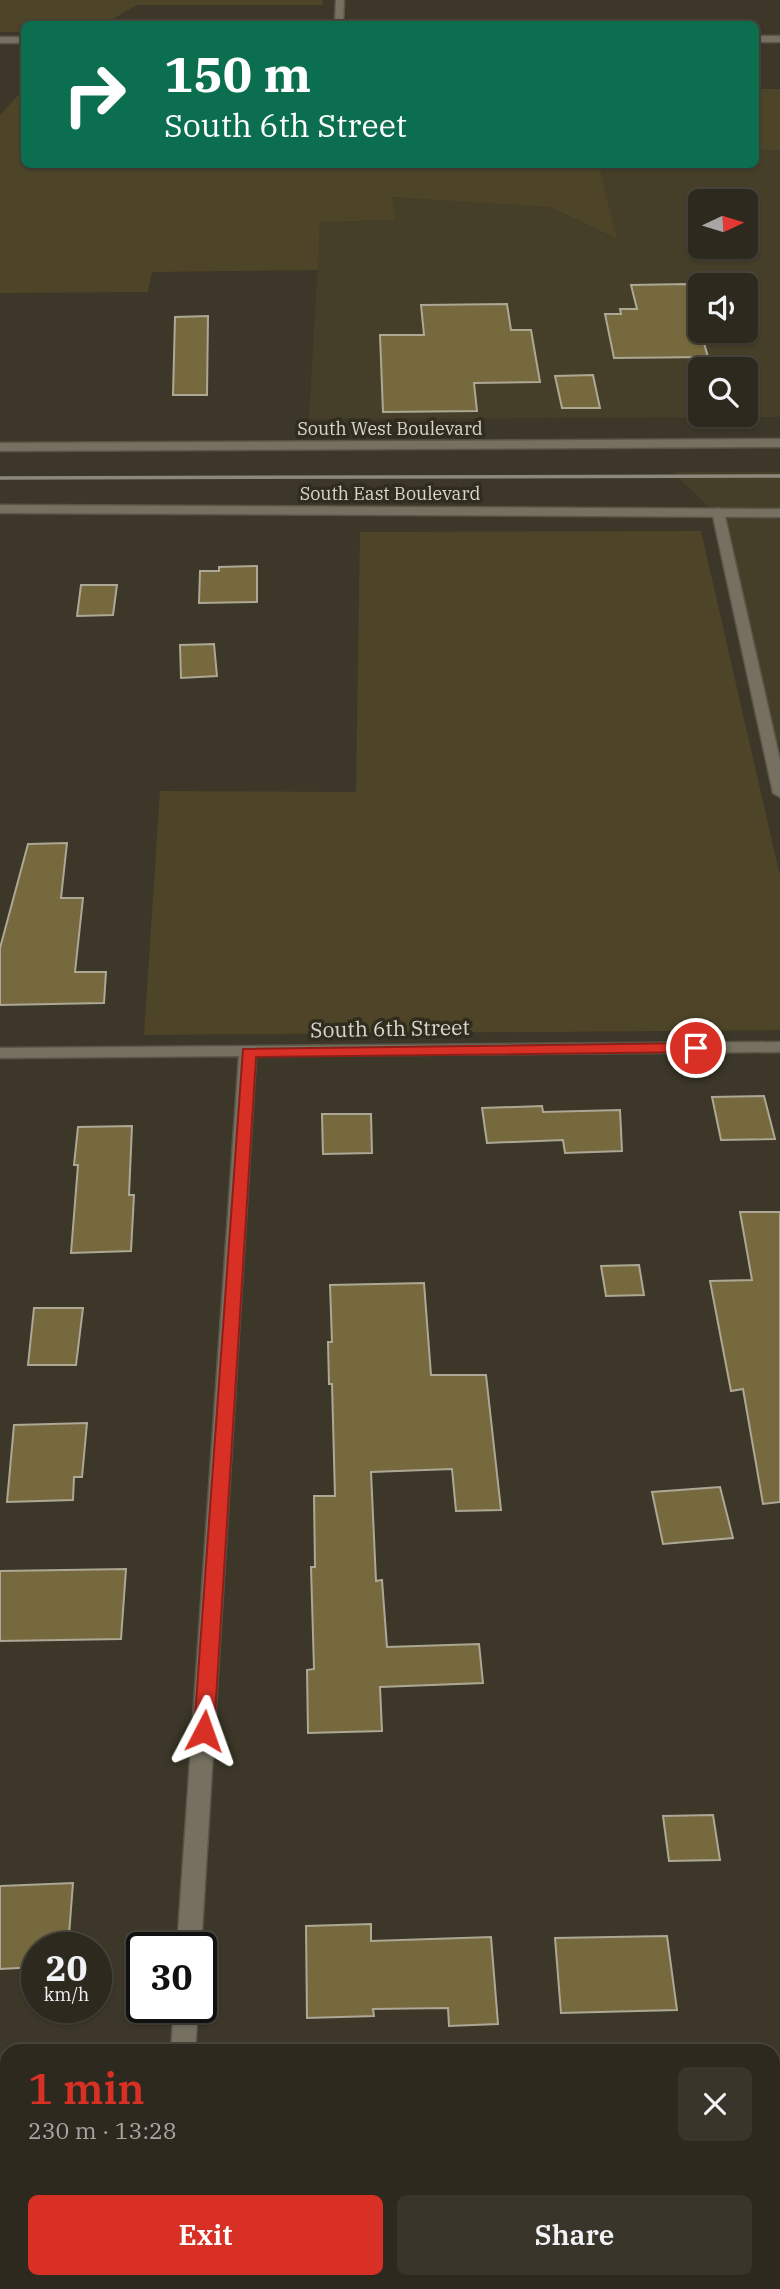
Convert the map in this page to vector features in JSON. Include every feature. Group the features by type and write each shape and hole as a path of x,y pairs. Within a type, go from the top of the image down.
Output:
{"street":[{"path":"340,21 341,0"},
{"path":"759,39 780,39"},
{"path":"0,40 21,40"},
{"name":"South West Boulevard","path":"0,447 780,443"},
{"name":"South East Boulevard","path":"0,509 780,513"},
{"path":"718,512 780,793"},
{"name":"South 6th Street","path":"0,1053 780,1047"},
{"path":"191,1932 248,1052"},
{"path":"183,2044 185,2023"}],"shaded area":[{"path":"0,0 323,0 323,5 137,5 109,21 21,21 21,32 0,32"},
{"path":"759,89 780,89 780,150 759,150"},
{"path":"21,92 21,168 600,168 617,239 550,207 392,197 395,220 320,222 318,270 152,272 148,292 0,293 0,115"},
{"path":"759,150 780,150 780,417 758,417 758,357 688,357 688,417 309,419 320,222 394,220 391,197 550,207 616,239 600,168 759,168"},
{"path":"672,472 780,472 780,742 768,742 720,517"},
{"path":"701,531 780,876 780,1030 144,1035 160,791 356,792 360,532"}],"building":[{"path":"687,284 688,343 704,343 708,357 614,358 605,314 621,314 620,309 637,309 631,285"},
{"path":"507,304 511,330 531,330 540,382 474,383 477,411 383,412 380,335 424,335 421,305"},
{"path":"208,316 207,395 173,395 175,317"},
{"path":"593,375 600,408 562,408 555,376"},
{"path":"257,566 257,602 199,603 200,571 219,571 219,567"},
{"path":"81,585 117,585 113,615 77,616"},
{"path":"214,644 217,676 181,678 180,645"},
{"path":"67,843 61,898 83,898 75,972 106,972 104,1003 0,1005 0,948 28,844"},
{"path":"764,1096 775,1139 721,1140 712,1097"},
{"path":"542,1106 543,1112 620,1110 622,1151 565,1153 563,1140 487,1143 482,1108"},
{"path":"322,1114 371,1114 372,1153 323,1154"},
{"path":"132,1126 129,1195 134,1195 131,1251 71,1253 78,1165 74,1165 78,1127"},
{"path":"740,1212 780,1212 780,1502 763,1504 743,1389 731,1391 710,1281 752,1280"},
{"path":"639,1265 644,1295 606,1296 601,1266"},
{"path":"424,1283 431,1375 486,1375 501,1510 456,1511 452,1469 371,1472 376,1581 382,1580 387,1647 479,1644 483,1683 380,1687 382,1731 308,1733 307,1670 314,1669 311,1567 315,1567 314,1496 335,1496 328,1342 332,1342 330,1285"},
{"path":"34,1308 83,1308 76,1365 28,1365"},
{"path":"87,1423 82,1477 74,1477 73,1500 7,1502 14,1425"},
{"path":"720,1487 733,1538 663,1544 652,1492"},
{"path":"126,1569 121,1639 0,1641 0,1571"},
{"path":"713,1815 720,1860 669,1861 663,1816"},
{"path":"73,1883 69,1932 21,1932 21,1968 0,1969 0,1886"},
{"path":"371,1924 371,1941 491,1937 498,2024 449,2026 448,2008 373,2009 374,2016 307,2018 306,1926"},
{"path":"667,1936 677,2010 561,2013 555,1938"}],"railway":[{"path":"0,478 780,476"}],"route":[{"path":"204,1731 248,1052 696,1048"}]}
